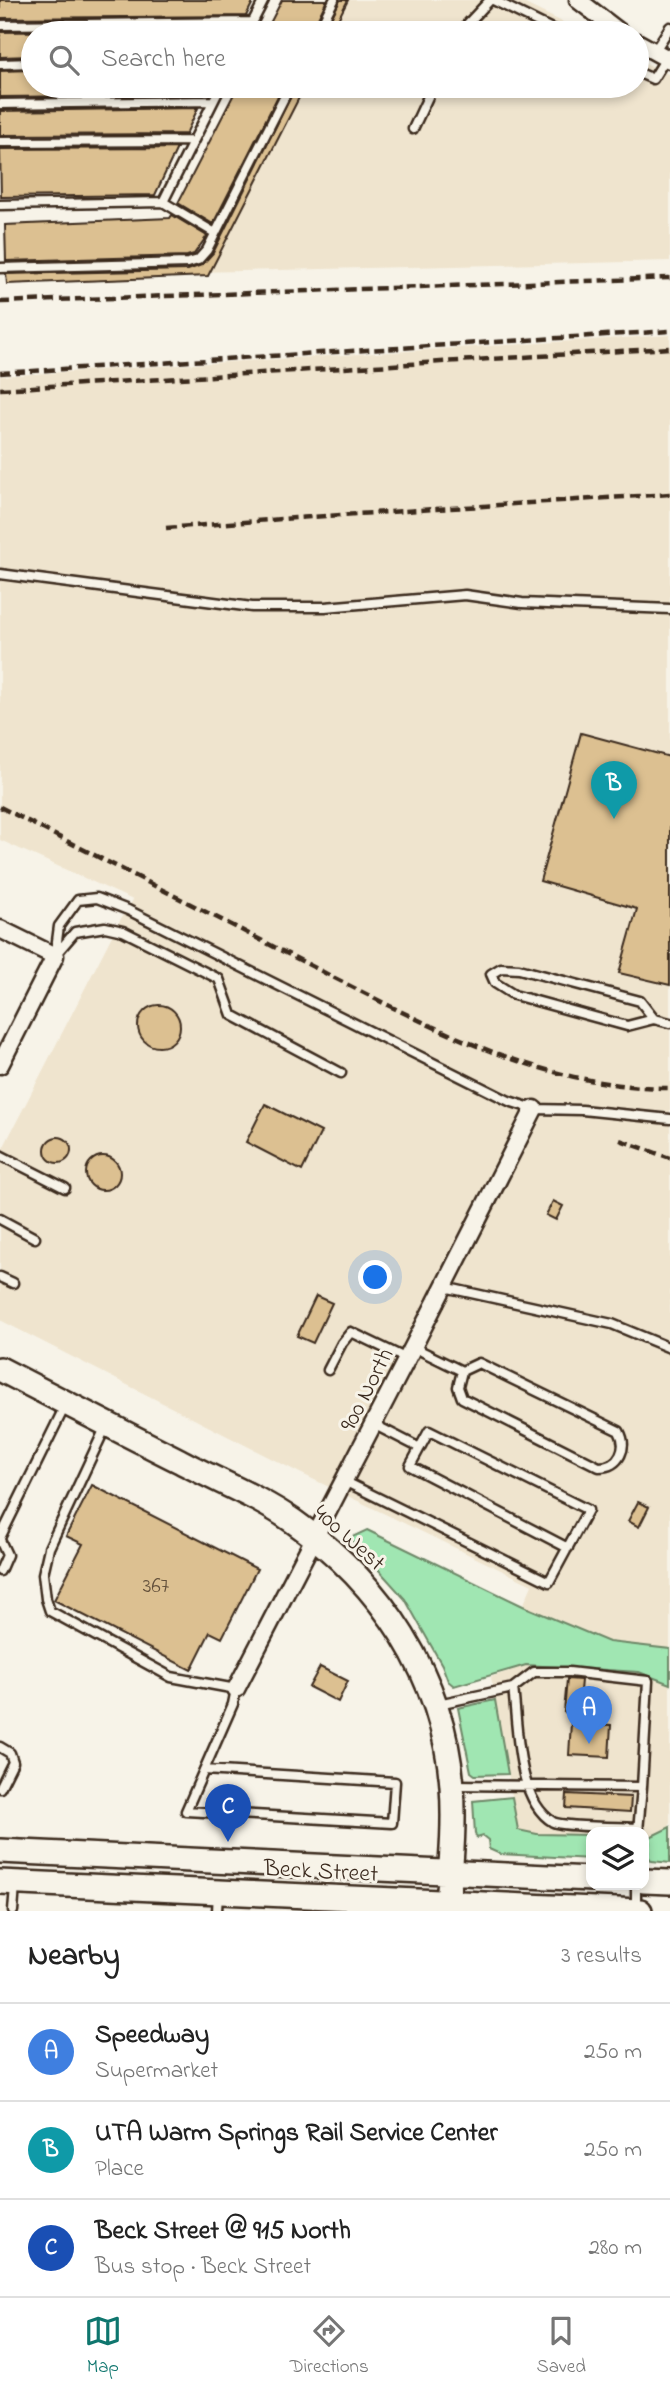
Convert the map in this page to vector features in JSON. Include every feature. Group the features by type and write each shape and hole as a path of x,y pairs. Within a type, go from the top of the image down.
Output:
{"main road":[{"name":"400 West","path":"0,1369 277,1512 355,1572 385,1609 412,1653 442,1726 452,1785 448,1903"},
{"name":"Beck Street","path":"0,1851 586,1879"},
{"path":"649,1881 670,1882"},
{"name":"Beck Street","path":"8,1882 217,1901 448,1903 638,1911"}],"street":[{"path":"578,0 605,21"},
{"path":"0,929 55,956 0,1065"},
{"name":"900 North","path":"236,1689 534,1109"}],"lane":[{"path":"254,21 264,0"},
{"path":"323,21 334,0"},
{"path":"471,21 492,0 535,21"},
{"path":"0,25 21,25"},
{"path":"649,77 653,79 663,57 670,27"},
{"path":"0,64 21,64"},
{"path":"163,201 214,98"},
{"path":"0,268 188,263 198,260 207,250 284,98"},
{"path":"413,129 427,98"},
{"path":"0,104 213,101"},
{"path":"0,142 193,141"},
{"path":"0,205 163,201 215,233"},
{"path":"0,574 253,607 325,607 465,595 522,603 670,609"},
{"path":"55,956 60,926 78,900 97,898 128,910 509,1101 534,1109 582,1110 670,1119"},
{"path":"55,956 75,932 105,926 123,931 219,979 232,1016 341,1073"},
{"path":"654,1019 640,1001 519,969 501,968 491,974 495,984 527,999 627,1026 654,1019 670,1023"},
{"path":"0,1155 65,1188"},
{"path":"0,1219 35,1238"},
{"path":"0,1277 13,1283"},
{"path":"444,1287 612,1324 670,1348"},
{"path":"328,1370 351,1332 463,1371 479,1363 619,1431 624,1439 620,1458 607,1467 600,1467 462,1398 458,1387 463,1371"},
{"path":"0,1570 7,1555 0,1539 67,1403"},
{"path":"107,1424 49,1548 43,1574 46,1599 50,1611 171,1677 236,1689 233,1704 204,1770 186,1811 392,1822 395,1782 204,1770"},
{"path":"373,1424 420,1448"},
{"path":"344,1481 549,1582 568,1548 588,1510 429,1431 410,1466 568,1548"},
{"path":"435,1705 513,1688 534,1672 569,1672 648,1681 638,1827"},
{"path":"513,1688 525,1785 535,1805 555,1823 602,1827"},
{"path":"0,1747 10,1753 13,1762 0,1788"},
{"path":"452,1785 642,1787"},
{"path":"8,1882 13,1911"},
{"path":"636,1890 638,1911"}],"shaded area":[{"path":"334,0 517,0 560,21 323,21"},
{"path":"649,65 670,75 670,261 196,272 285,98 649,98"},
{"path":"670,335 670,1649 609,1642 523,1606 532,1585 298,1472 0,1320 0,1154 120,920 133,900 0,840 0,376"},
{"path":"526,1665 639,1672 670,1684 670,1827 653,1837 649,1837 649,1827 586,1827 586,1835 537,1834 518,1830 491,1677"}],"green space":[{"path":"367,1530 523,1606 609,1642 670,1649 670,1684 639,1672 526,1665 454,1686 448,1681 442,1665 405,1599 350,1538"},
{"path":"495,1700 508,1774 475,1775 471,1772 458,1708"},
{"path":"512,1797 518,1830 537,1834 586,1835 586,1859 500,1854 489,1849 488,1840 483,1836 477,1838 475,1834 473,1801"},
{"path":"670,1827 670,1863 652,1861 649,1857 650,1837"}],"building":[{"path":"0,0 254,0 246,16 0,18"},
{"path":"282,0 327,0 317,21 271,21"},
{"path":"340,0 348,0 337,21 330,21"},
{"path":"0,32 21,32 21,56 0,57"},
{"path":"21,70 21,97 0,97 0,71"},
{"path":"232,98 277,98 213,224 178,203"},
{"path":"290,98 299,98 208,276 7,284 6,274 188,270 202,265 213,253"},
{"path":"198,108 186,134 0,135 0,111"},
{"path":"177,148 155,195 1,197 0,149"},
{"path":"172,215 207,236 194,254 6,261 5,225 170,218"},
{"path":"581,733 670,757 670,985 619,973 637,909 540,881"},
{"path":"159,1005 174,1011 180,1026 174,1041 159,1047 144,1041 138,1026 144,1011"},
{"path":"265,1104 321,1132 302,1171 246,1142"},
{"path":"58,1137 67,1141 71,1150 67,1159 58,1163 49,1159 45,1150 49,1141"},
{"path":"103,1156 115,1161 120,1173 115,1185 103,1190 91,1185 86,1173 91,1161"},
{"path":"553,1201 563,1206 556,1220 546,1215"},
{"path":"316,1296 332,1303 313,1343 297,1336"},
{"path":"92,1485 257,1569 222,1638 210,1632 191,1670 54,1600 83,1544 66,1536"},
{"path":"638,1502 649,1507 639,1527 628,1521"},
{"path":"320,1667 348,1681 338,1702 309,1687"},
{"path":"567,1679 581,1680 578,1713 564,1712"},
{"path":"571,1723 611,1725 609,1757 569,1755"},
{"path":"567,1794 631,1797 630,1812 566,1808"}],"railway":[{"path":"0,302 670,278"},
{"path":"0,373 670,331"},
{"path":"0,389 670,348"},
{"path":"166,528 670,494"},
{"path":"0,807 376,999 470,1043 518,1061 568,1075 618,1085 670,1088"},
{"path":"620,1140 670,1158"}],"place":[{"name":"UTA Warm Springs Rail Service Center","path":"614,819"},
{"name":"Speedway","path":"589,1744"},
{"name":"Beck Street @ 915 North","path":"228,1842"}]}
